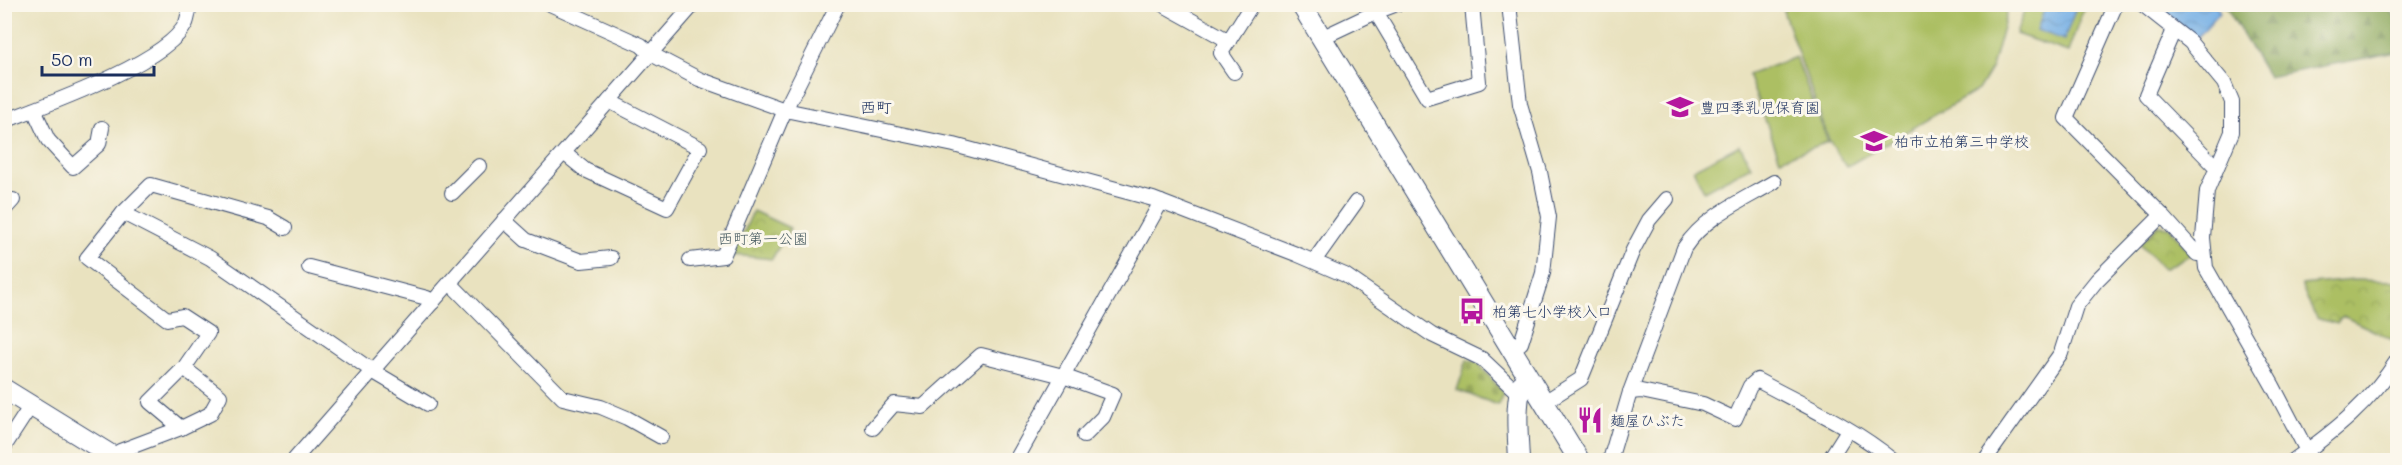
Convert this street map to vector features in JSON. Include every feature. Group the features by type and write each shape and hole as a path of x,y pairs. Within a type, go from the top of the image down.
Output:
{"street":[{"path":"4,121 100,82 161,50 186,24 190,4"},
{"path":"550,4 641,45 651,54 699,79 785,110 954,145 1161,202 1314,261 1345,275 1432,334 1482,359 1524,387 1543,403 1579,460"},
{"path":"294,460 374,372 504,220 651,54 683,10 694,4"},
{"path":"690,260 723,256 785,110 838,4"},
{"path":"1162,4 1228,41"},
{"path":"1234,72 1221,53 1252,4"},
{"path":"1301,4 1510,349 1524,387 1516,425 1519,460"},
{"path":"1321,38 1374,8 1397,4"},
{"path":"1374,8 1427,98 1479,82 1472,4"},
{"path":"1509,4 1520,104 1540,172 1549,217 1543,273 1521,343 1510,349"},
{"path":"2116,4 2066,118 2162,215 2197,254 2204,254"},
{"path":"2142,4 2190,42 2224,83 2232,102 2232,132 2206,191 2204,254 2206,268 2307,451"},
{"path":"2174,30 2146,95 2216,167"},
{"path":"564,153 585,170 667,208 700,148 609,101"},
{"path":"34,110 48,140 73,167 99,144 102,128"},
{"path":"452,193 479,166"},
{"path":"1610,460 1630,393 1684,248 1708,220 1774,182"},
{"path":"181,428 150,402 184,368 208,333 182,316 167,319 87,258 123,213 151,185 268,218 285,228"},
{"path":"1543,403 1581,379 1633,250 1649,220 1667,199"},
{"path":"1016,460 1161,202"},
{"path":"1314,261 1356,202"},
{"path":"123,213 210,258 374,372 428,404"},
{"path":"1984,460 2061,353 2076,306 2097,280 2162,215"},
{"path":"504,220 526,240 581,261 611,258"},
{"path":"309,267 427,298 433,302"},
{"path":"450,283 563,398 601,406 661,437"},
{"path":"873,428 894,405 923,407 981,355 1063,376 1113,394 1103,417 1084,436"},
{"path":"2294,460 2354,414 2389,373 2397,359"},
{"path":"4,389 117,459 120,451 181,428 210,414 220,396 184,368"},
{"path":"1630,393 1641,391 1703,404 1735,419 1750,386 1757,380 1848,430 1893,460"},
{"path":"4,447 30,407"},
{"path":"1829,460 1848,430"}],"green space":[{"path":"1789,5 2009,5 1992,67 1978,90 1846,167 1829,140 1783,11"},
{"path":"2026,5 2039,7 2040,5 2085,5 2068,52 2016,34"},
{"path":"2225,5 2386,5 2397,19 2397,52 2268,77"},
{"path":"1796,57 1828,142 1780,159 1748,75"},
{"path":"1740,145 1751,166 1704,191 1693,169"},
{"name":"西町第一公園","path":"753,211 790,228 772,259 734,255"},
{"path":"2157,226 2169,227 2191,254 2164,269 2140,244"},
{"path":"2354,280 2397,281 2397,342 2343,316 2337,324 2316,318 2301,285"},
{"path":"1467,360 1478,363 1503,393 1498,405 1457,390"}],"water":[{"path":"2046,5 2077,5 2064,40 2037,30"},
{"path":"2157,5 2216,5 2220,12 2196,39"}],"place":[{"name":"豊四季乳児保育園","path":"1680,107"},
{"name":"柏市立柏第三中学校","path":"1874,141"},
{"name":"柏第七小学校入口","path":"1472,311"},
{"name":"麺屋ひぶた","path":"1590,420"}],"district":[{"name":"西町","path":"876,106"}]}
